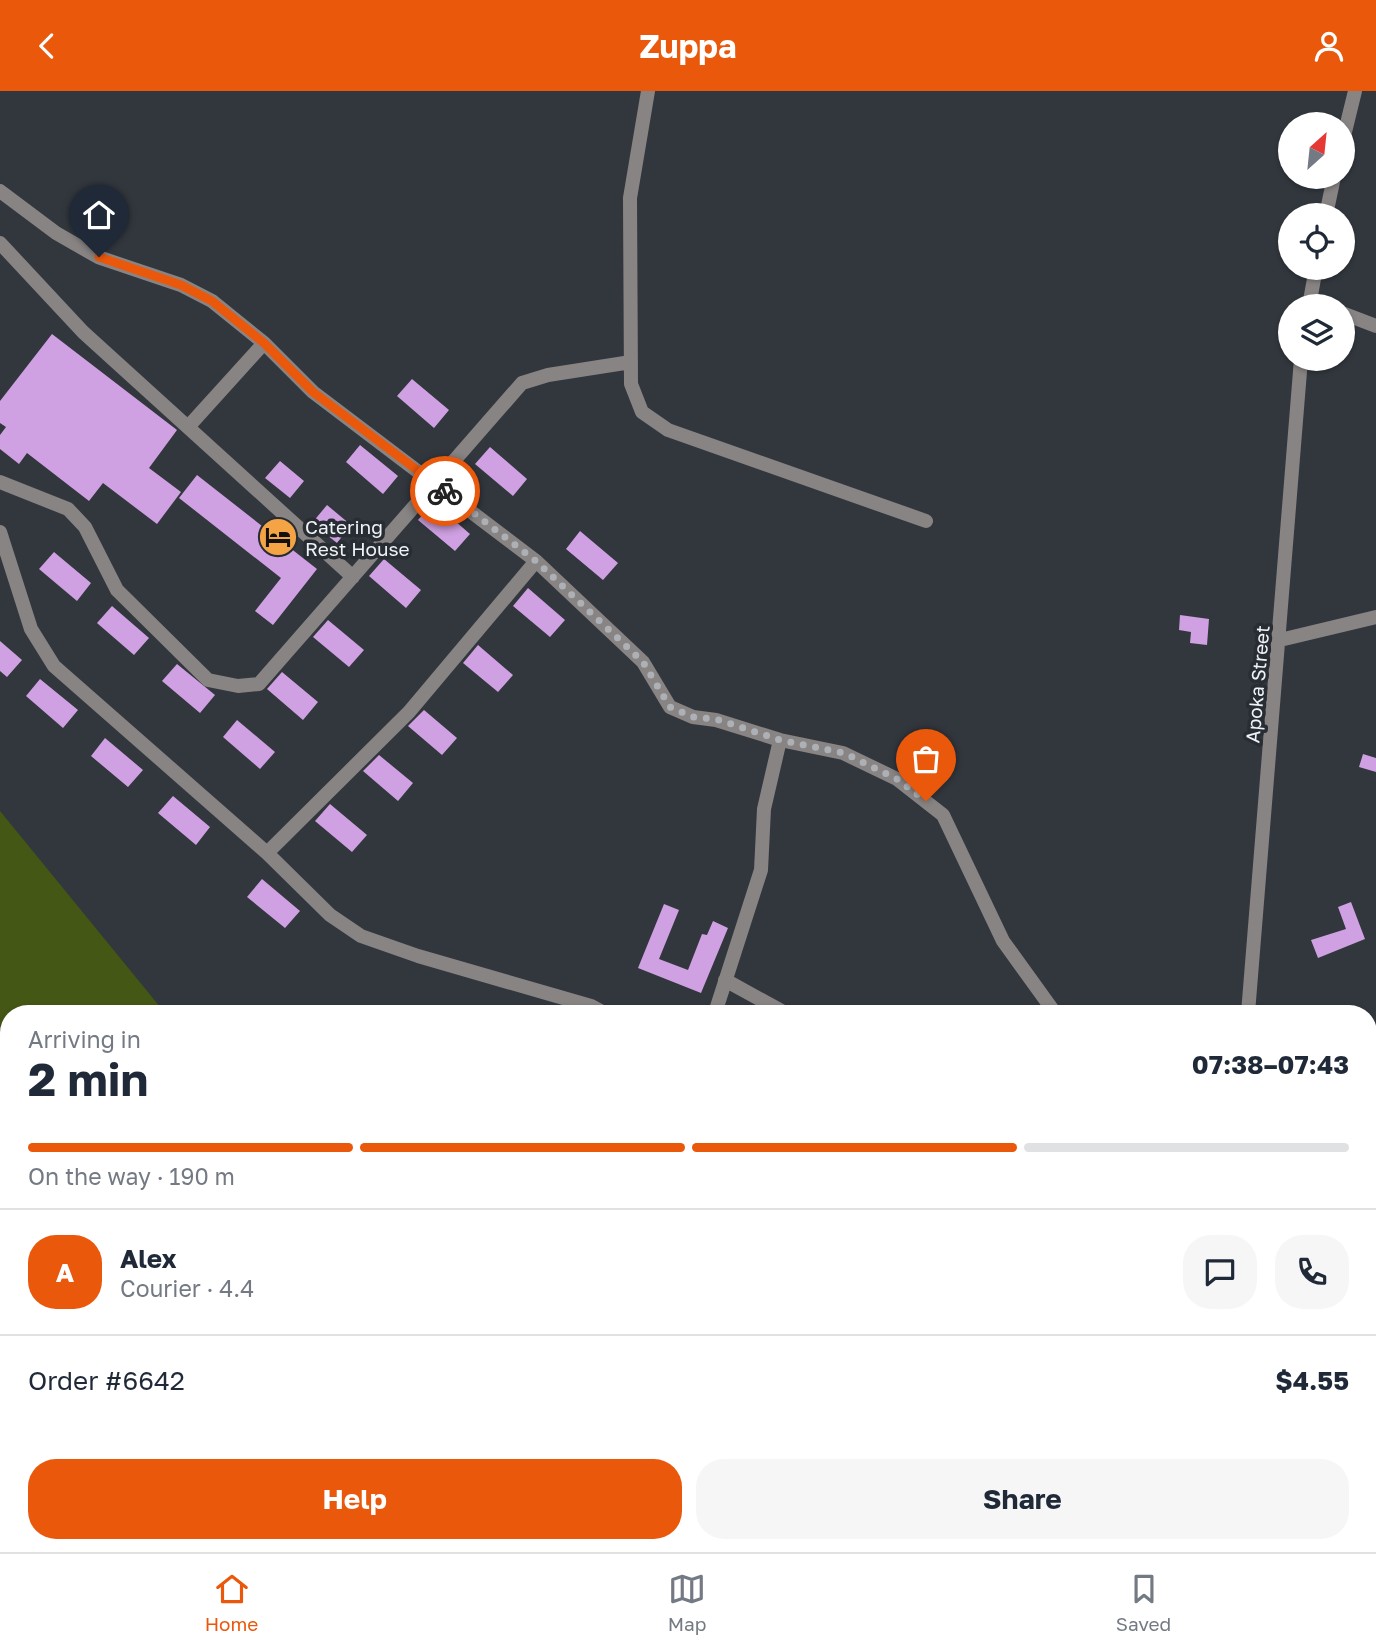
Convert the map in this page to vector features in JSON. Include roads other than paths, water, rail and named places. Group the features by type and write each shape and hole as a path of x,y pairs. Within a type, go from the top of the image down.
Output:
{"street":[{"path":"648,91 630,198 631,384 642,412 668,430 926,521"},
{"path":"1350,112 1355,91"},
{"path":"0,191 56,233 99,257 181,285 212,301 264,343 313,392 536,561 643,662 670,707 693,717 716,719 780,740 844,753 897,779 943,815 1003,941 1049,1005"},
{"path":"0,243 83,332 353,576"},
{"path":"1355,318 1376,326"},
{"path":"188,427 264,343"},
{"path":"0,482 68,509 85,527 117,590 208,680 238,686 259,684 523,383 548,375 631,362"},
{"name":"Apoka Street","path":"1249,1005 1300,371"},
{"path":"0,531 31,629 54,666 267,853 330,915 361,936 418,956 589,1005"},
{"path":"267,853 408,712 536,561"},
{"path":"1280,640 1376,617"},
{"path":"717,1005 761,870 765,809 780,740"},
{"path":"725,980 770,1005"}],"place":[{"name":"Catering Rest House","path":"278,537"}]}
